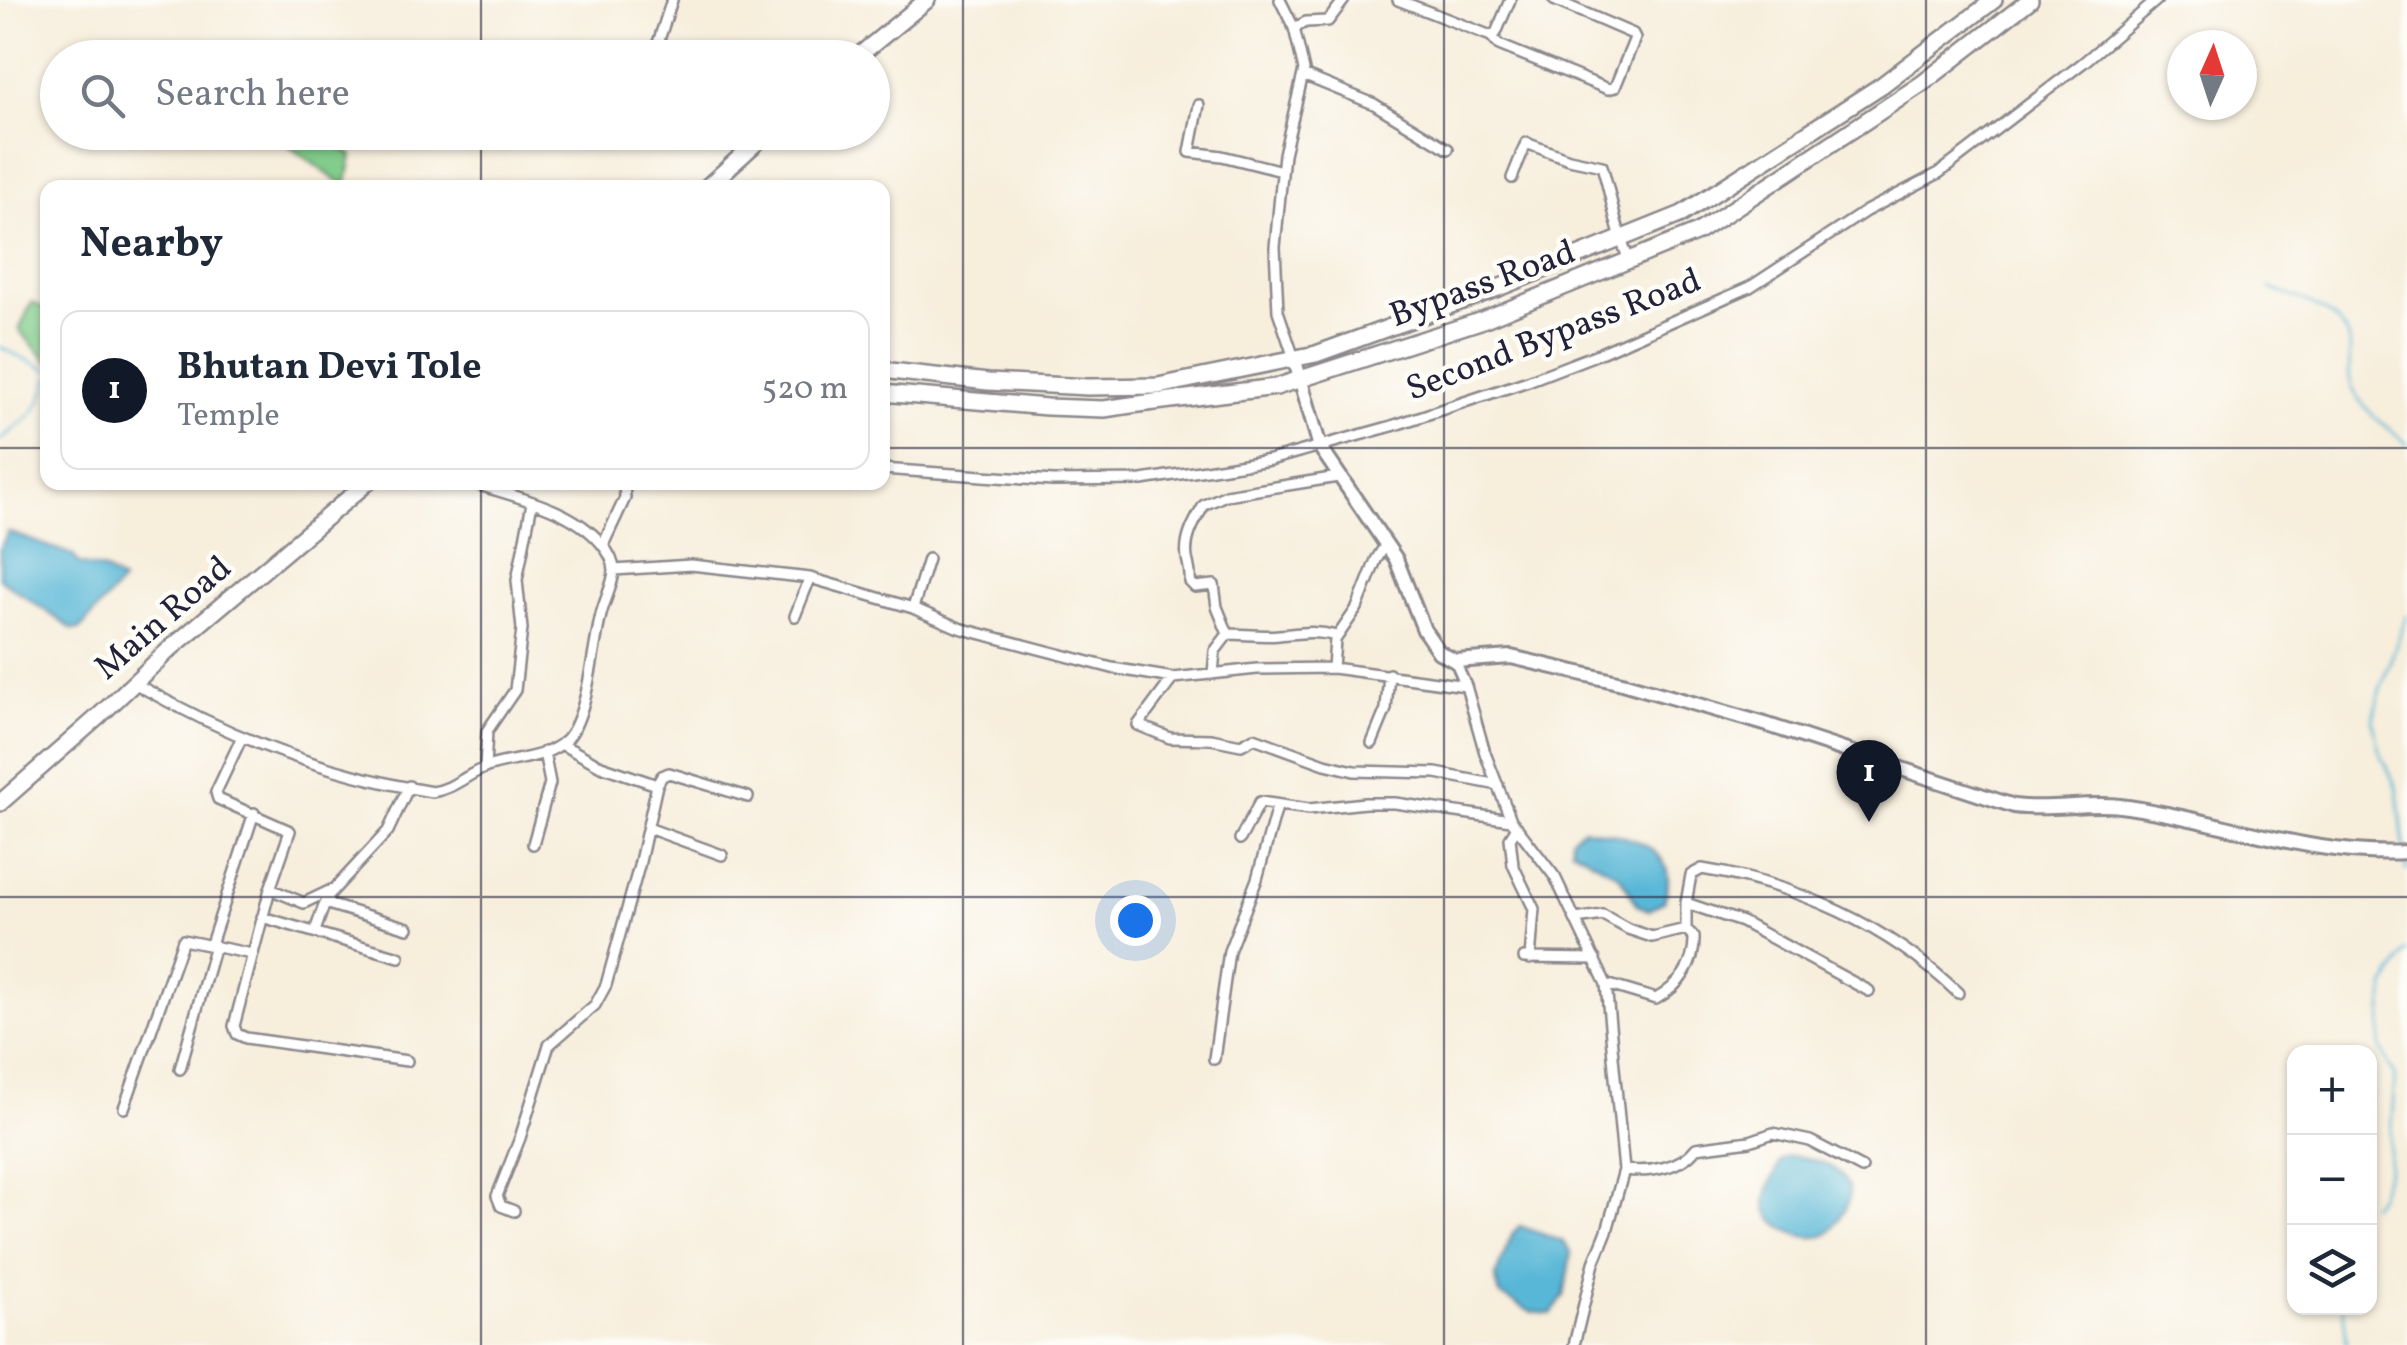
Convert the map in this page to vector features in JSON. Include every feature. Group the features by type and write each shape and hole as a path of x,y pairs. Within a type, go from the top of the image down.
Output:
{"main road":[{"path":"878,40 927,0"},
{"name":"Bypass Road","path":"890,371 988,382 1158,386 1294,360 1498,288 1682,214 1786,150 1908,66 1994,0"},
{"name":"Bypass Road","path":"890,394 986,404 1104,408 1276,387 1510,310 1698,232 1923,83 2030,0"},
{"path":"1908,66 1923,83"},
{"path":"715,180 748,150"},
{"path":"986,404 988,382"},
{"name":"Main Road","path":"0,803 353,490"}],"street":[{"path":"659,40 672,0"},
{"path":"1280,0 1294,28 1302,75 1282,171 1275,247 1278,311 1320,446 1386,544 1424,630 1438,652 1455,661 1512,657 1622,683 1765,724 2014,806 2043,810 2118,806 2365,854 2407,852"},
{"path":"1294,28 1306,22 1328,21 1344,0"},
{"path":"1398,0 1491,36 1499,45 1608,88 1615,87 1634,34 1554,0"},
{"path":"1491,36 1496,33 1510,0"},
{"name":"Second Bypass Road","path":"890,470 1053,482 1142,480 1270,460 1528,381 1750,288 1866,211 1939,173 2084,62 2156,0"},
{"path":"1302,75 1374,104 1448,150"},
{"path":"1199,105 1190,152 1282,171"},
{"path":"1512,178 1526,143 1602,166 1619,239 1630,262"},
{"path":"1228,634 1217,607 1214,585 1195,588 1190,582 1188,537 1204,504 1226,495 1338,477"},
{"path":"134,683 241,739 292,757 432,792 444,790 484,768 561,744 571,734 586,696 601,614 614,570 603,546 569,518 495,490"},
{"path":"603,546 624,490"},
{"path":"484,768 487,730 515,690 522,628 518,580 532,502"},
{"path":"1333,668 1338,636 1357,608 1386,544"},
{"path":"913,608 928,559"},
{"path":"614,570 691,565 810,578 913,608 959,628 1112,668 1172,678 1257,669 1333,668 1466,686"},
{"path":"796,616 810,578"},
{"path":"1228,634 1283,636 1292,631 1312,631 1338,636"},
{"path":"1213,674 1215,651 1228,634"},
{"path":"1455,661 1480,739 1514,824 1555,877 1606,984 1624,1170 1594,1263 1574,1345"},
{"path":"1372,744 1386,709 1389,674"},
{"path":"1172,678 1138,726 1170,738 1211,739 1241,745 1254,738 1325,764 1354,770 1436,773 1498,785"},
{"path":"241,739 216,792 218,799 290,831 252,954 234,1026 237,1034 406,1062"},
{"path":"561,744 601,766 656,784"},
{"path":"534,844 550,782 544,752"},
{"path":"514,1211 502,1206 496,1196 520,1138 549,1046 601,996 648,828 656,784 669,773 748,797"},
{"path":"315,931 329,893 388,831 409,786"},
{"path":"1240,839 1260,802 1309,809 1365,802 1395,804 1514,824"},
{"path":"1214,1059 1229,950 1257,879 1277,806"},
{"path":"180,1069 254,814"},
{"path":"1514,824 1510,838 1513,865 1534,909 1527,959 1596,959"},
{"path":"648,828 722,855"},
{"path":"1606,984 1656,999 1672,990 1689,968 1694,937 1686,929 1686,904 1691,875 1702,869 1772,885 1840,912 1934,970 1958,994"},
{"path":"270,889 304,903 329,893"},
{"path":"329,893 331,904 408,928"},
{"path":"1686,904 1742,922 1869,991"},
{"path":"1576,918 1603,915 1652,937 1686,929"},
{"path":"262,918 399,956"},
{"path":"124,1108 179,945 188,939 252,954"},
{"path":"1624,1170 1675,1166 1687,1160 1696,1148 1750,1141 1773,1133 1810,1142 1862,1168"}],"green space":[{"path":"294,150 344,150 352,155 347,180 336,180"},
{"path":"32,302 40,306 40,353 19,330"}],"water":[{"path":"8,532 73,555 79,564 104,570 122,582 80,629 73,630 0,579 0,549"},
{"path":"1582,828 1632,840 1658,855 1666,867 1668,882 1664,901 1649,910 1638,905 1619,875 1572,849 1571,838"},
{"path":"1788,1156 1826,1164 1844,1179 1849,1189 1848,1201 1829,1233 1812,1237 1791,1232 1768,1212 1769,1187 1781,1160"},
{"path":"1520,1226 1564,1242 1571,1253 1564,1296 1551,1314 1531,1312 1500,1295 1495,1277 1513,1233"}],"waterway":[{"path":"2269,288 2320,308 2341,325 2347,336 2350,380 2357,397 2407,444"},
{"path":"0,347 40,366"},
{"path":"0,440 25,421 40,401"},
{"path":"2404,848 2398,791 2378,747 2373,720 2407,615"},
{"path":"2404,856 2407,871"},
{"path":"2377,1197 2388,1168 2395,1077 2380,1046 2385,987 2407,951"},
{"path":"2344,1315 2347,1345"}],"place":[{"name":"Bhutan Devi Tole","path":"1869,822"}]}
